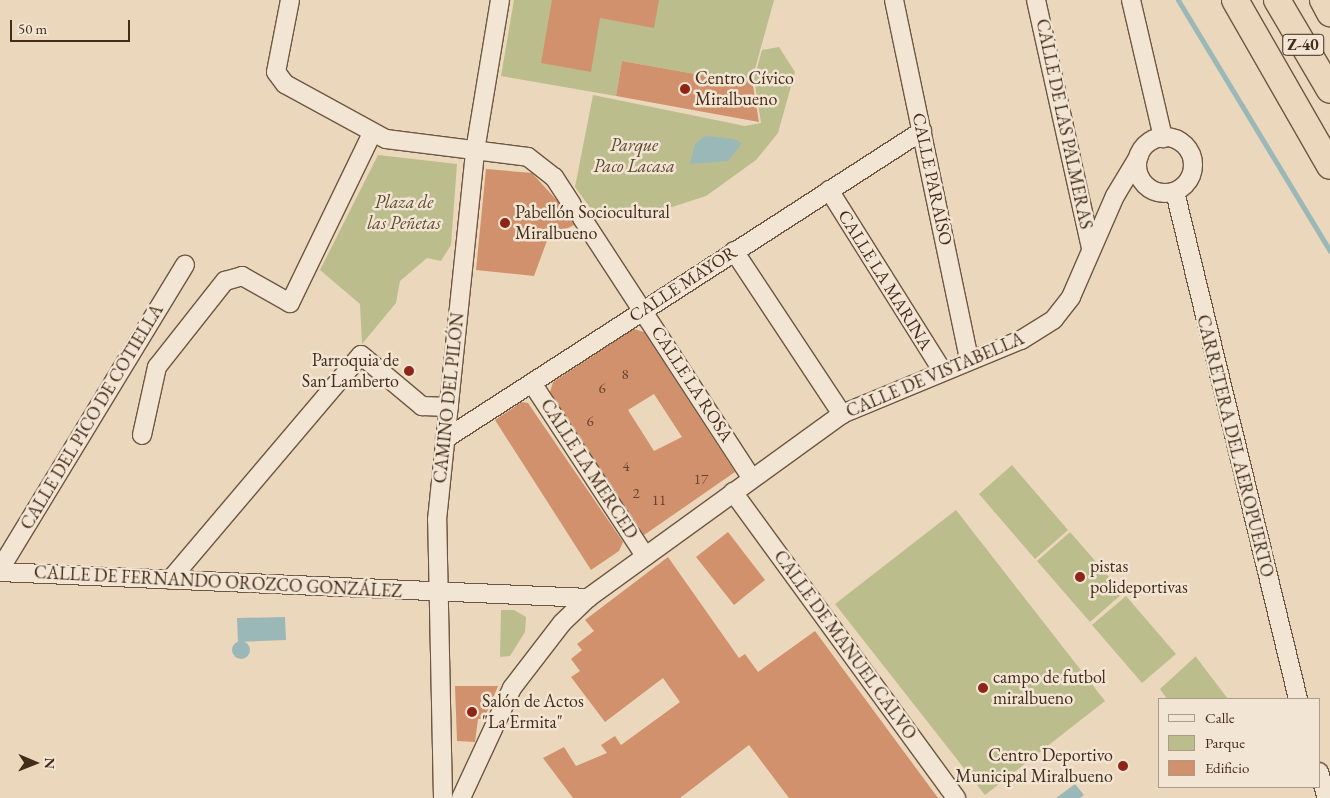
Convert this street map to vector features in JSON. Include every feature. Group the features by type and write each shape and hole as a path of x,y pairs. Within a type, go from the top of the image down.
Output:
{"highway":[{"path":"1235,0 1330,166"},
{"name":"Z-40","path":"1278,0 1330,90"},
{"name":"Z-40","path":"1323,0 1330,13"}],"street":[{"path":"290,0 276,72 285,84 386,139 475,152"},
{"name":"CAMINO DEL PILÓN","path":"443,798 436,592 445,439 475,152 500,0"},
{"name":"CALLE PARAÍSO","path":"894,0 969,359"},
{"name":"CALLE DE LAS PALMERAS","path":"1036,0 1091,248"},
{"path":"1131,0 1163,138"},
{"name":"CALLE MAYOR","path":"445,439 643,309 922,131"},
{"path":"142,435 157,366 225,280 242,276 290,303 372,133"},
{"path":"1163,138 1179,142 1191,157 1189,179 1175,192 1160,193 1147,187 1138,172 1139,156 1147,144 1163,138"},
{"name":"CALLE LA ROSA","path":"475,152 528,157 554,177 643,309 751,476"},
{"name":"CALLE DE VISTABELLA","path":"461,798 477,757 512,688 562,622 588,598 733,492 751,476 842,414 942,370 1021,340 1054,319 1071,297 1115,196 1139,156"},
{"path":"1115,196 1147,187"},
{"name":"CALLE LA MARINA","path":"829,190 942,370"},
{"name":"CARRETERA DEL AEROPUERTO","path":"1175,192 1298,698"},
{"path":"734,251 842,414"},
{"name":"CALLE DEL PICO DE COTIELLA","path":"0,571 185,265"},
{"path":"170,580 361,355 422,406 449,407"},
{"name":"CALLE LA MERCED","path":"532,382 645,556"},
{"name":"CALLE DE MANUEL CALVO","path":"733,492 956,798"},
{"name":"CALLE DE FERNANDO OROZCO GONZÁLEZ","path":"0,571 588,598"},
{"path":"558,598 562,622"},
{"path":"442,752 458,761 477,757"},
{"path":"1320,775 1327,798"}],"green space":[{"path":"514,0 774,0 752,80 740,82 622,61 616,96 501,76"},
{"name":"Parque Paco Lacasa","path":"779,47 795,72 778,133 756,160 706,196 672,207 594,213 575,187 593,95 745,126 761,123 754,79 762,50"},
{"name":"Plaza de las Peñetas","path":"378,155 457,164 451,245 441,261 427,258 400,281 396,303 362,344 360,304 320,270"},
{"path":"1012,465 1068,530 1035,559 979,494"},
{"path":"956,510 1105,701 985,795 835,604"},
{"name":"pistas polideportivas","path":"1070,532 1123,593 1090,622 1037,561"},
{"path":"1126,596 1176,654 1142,683 1092,625"},
{"path":"501,610 514,610 526,617 525,632 510,656 500,657"},
{"path":"1196,656 1227,698 1166,698 1160,689"}],"water":[{"path":"705,136 734,139 742,143 728,161 690,164 695,144"},
{"path":"285,617 286,640 238,642 237,618"},
{"path":"237,641 245,641 250,646 248,657 237,659 232,654 232,646"},
{"path":"1075,784 1084,795 1080,798 1056,798"}],"building":[{"path":"552,0 659,0 654,28 600,18 591,72 541,63"},
{"name":"Centro Cívico Miralbueno","path":"622,61 740,82 752,80 759,122 616,96"},
{"name":"Pabellón Sociocultural Miralbueno","path":"486,169 532,173 572,217 574,225 548,238 534,276 476,270"},
{"path":"634,329 644,332 735,472 644,535 550,392 553,382","holes":["654,394 682,437 654,451 628,410"]},
{"path":"522,402 528,403 623,542 619,551 591,570 495,420"},
{"path":"728,532 765,580 734,605 696,557"},
{"path":"668,557 739,658 745,654 758,672 815,631 938,798 789,798 749,745 680,798 573,798 543,758 564,747 576,766 607,753 601,745 615,736 621,745 680,702 663,678 605,722 571,677 580,671 571,659 582,650 577,644 594,631 585,620"},
{"name":"Salón de Actos \"La Ermita\"","path":"455,686 498,686 484,719 478,719 475,742 457,741"}],"waterway":[{"path":"1178,0 1330,251"}],"place":[{"name":"Centro Cívico Miralbueno","path":"685,89"},
{"name":"Pabellón Sociocultural Miralbueno","path":"505,223"},
{"name":"Parroquia de San Lamberto","path":"409,371"},
{"name":"pistas polideportivas","path":"1080,577"},
{"name":"campo de futbol miralbueno","path":"983,688"},
{"name":"Salón de Actos \"La Ermita\"","path":"472,712"},
{"name":"Centro Deportivo Municipal Miralbueno","path":"1123,766"}]}
